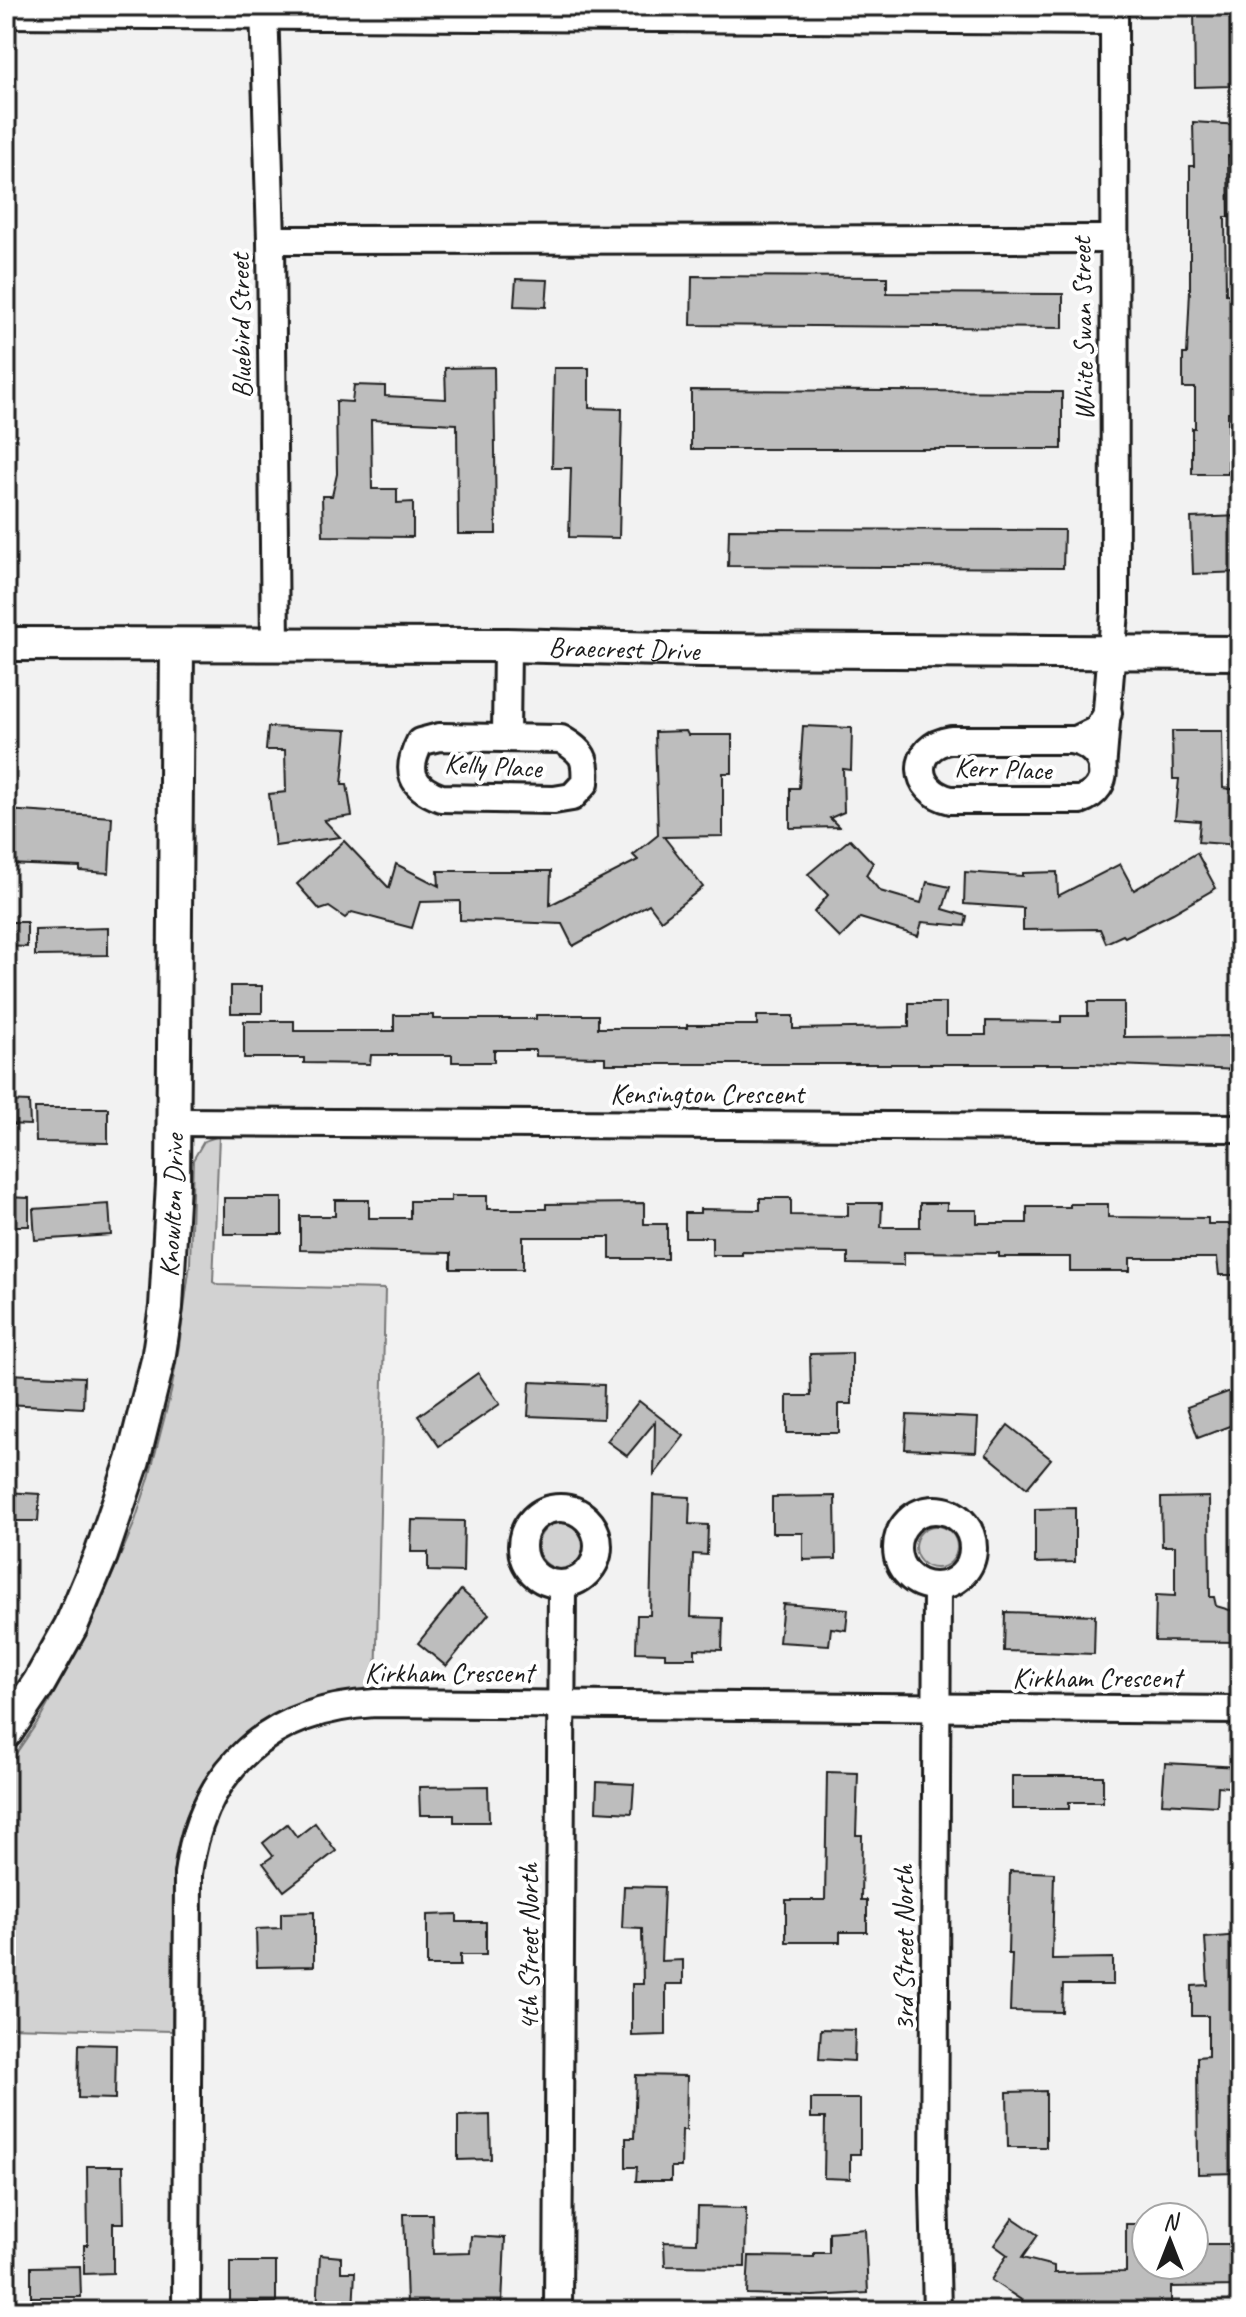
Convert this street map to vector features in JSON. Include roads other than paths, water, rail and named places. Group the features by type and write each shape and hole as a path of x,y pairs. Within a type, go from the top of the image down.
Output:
{"street":[{"path":"6,14 264,11 1114,14"},
{"name":"Bluebird Street","path":"264,11 271,240 275,646"},
{"name":"White Swan Street","path":"1113,652 1116,481 1114,14"},
{"path":"271,240 1113,239"},
{"name":"Braecrest Drive","path":"6,644 507,645 718,650 1240,653"},
{"name":"Kelly Place","path":"506,737 507,645"},
{"name":"Knowlton Drive","path":"6,1732 39,1683 71,1626 101,1555 146,1413 166,1307 171,1242 173,1122 177,646"},
{"path":"1102,770 1113,652"},
{"name":"Kerr Place","path":"1070,740 1096,751 1102,770 1096,790 1089,797 1068,802 951,800 932,793 923,780 924,757 931,747 943,741 1082,738 1097,730 1108,713"},
{"name":"Kelly Place","path":"439,737 506,737 561,739 570,744 578,749 587,765 585,783 572,797 554,800 441,798 424,792 412,777 412,757 420,742 439,737"},
{"name":"Kensington Crescent","path":"173,1122 1240,1128"},
{"name":"4th Street North","path":"558,2311 562,1584"},
{"name":"3rd Street North","path":"937,1586 934,2189 937,2311"},
{"name":"Kirkham Crescent","path":"186,2311 188,1874 192,1842 203,1811 224,1775 253,1746 283,1724 344,1705 1240,1710"}]}
